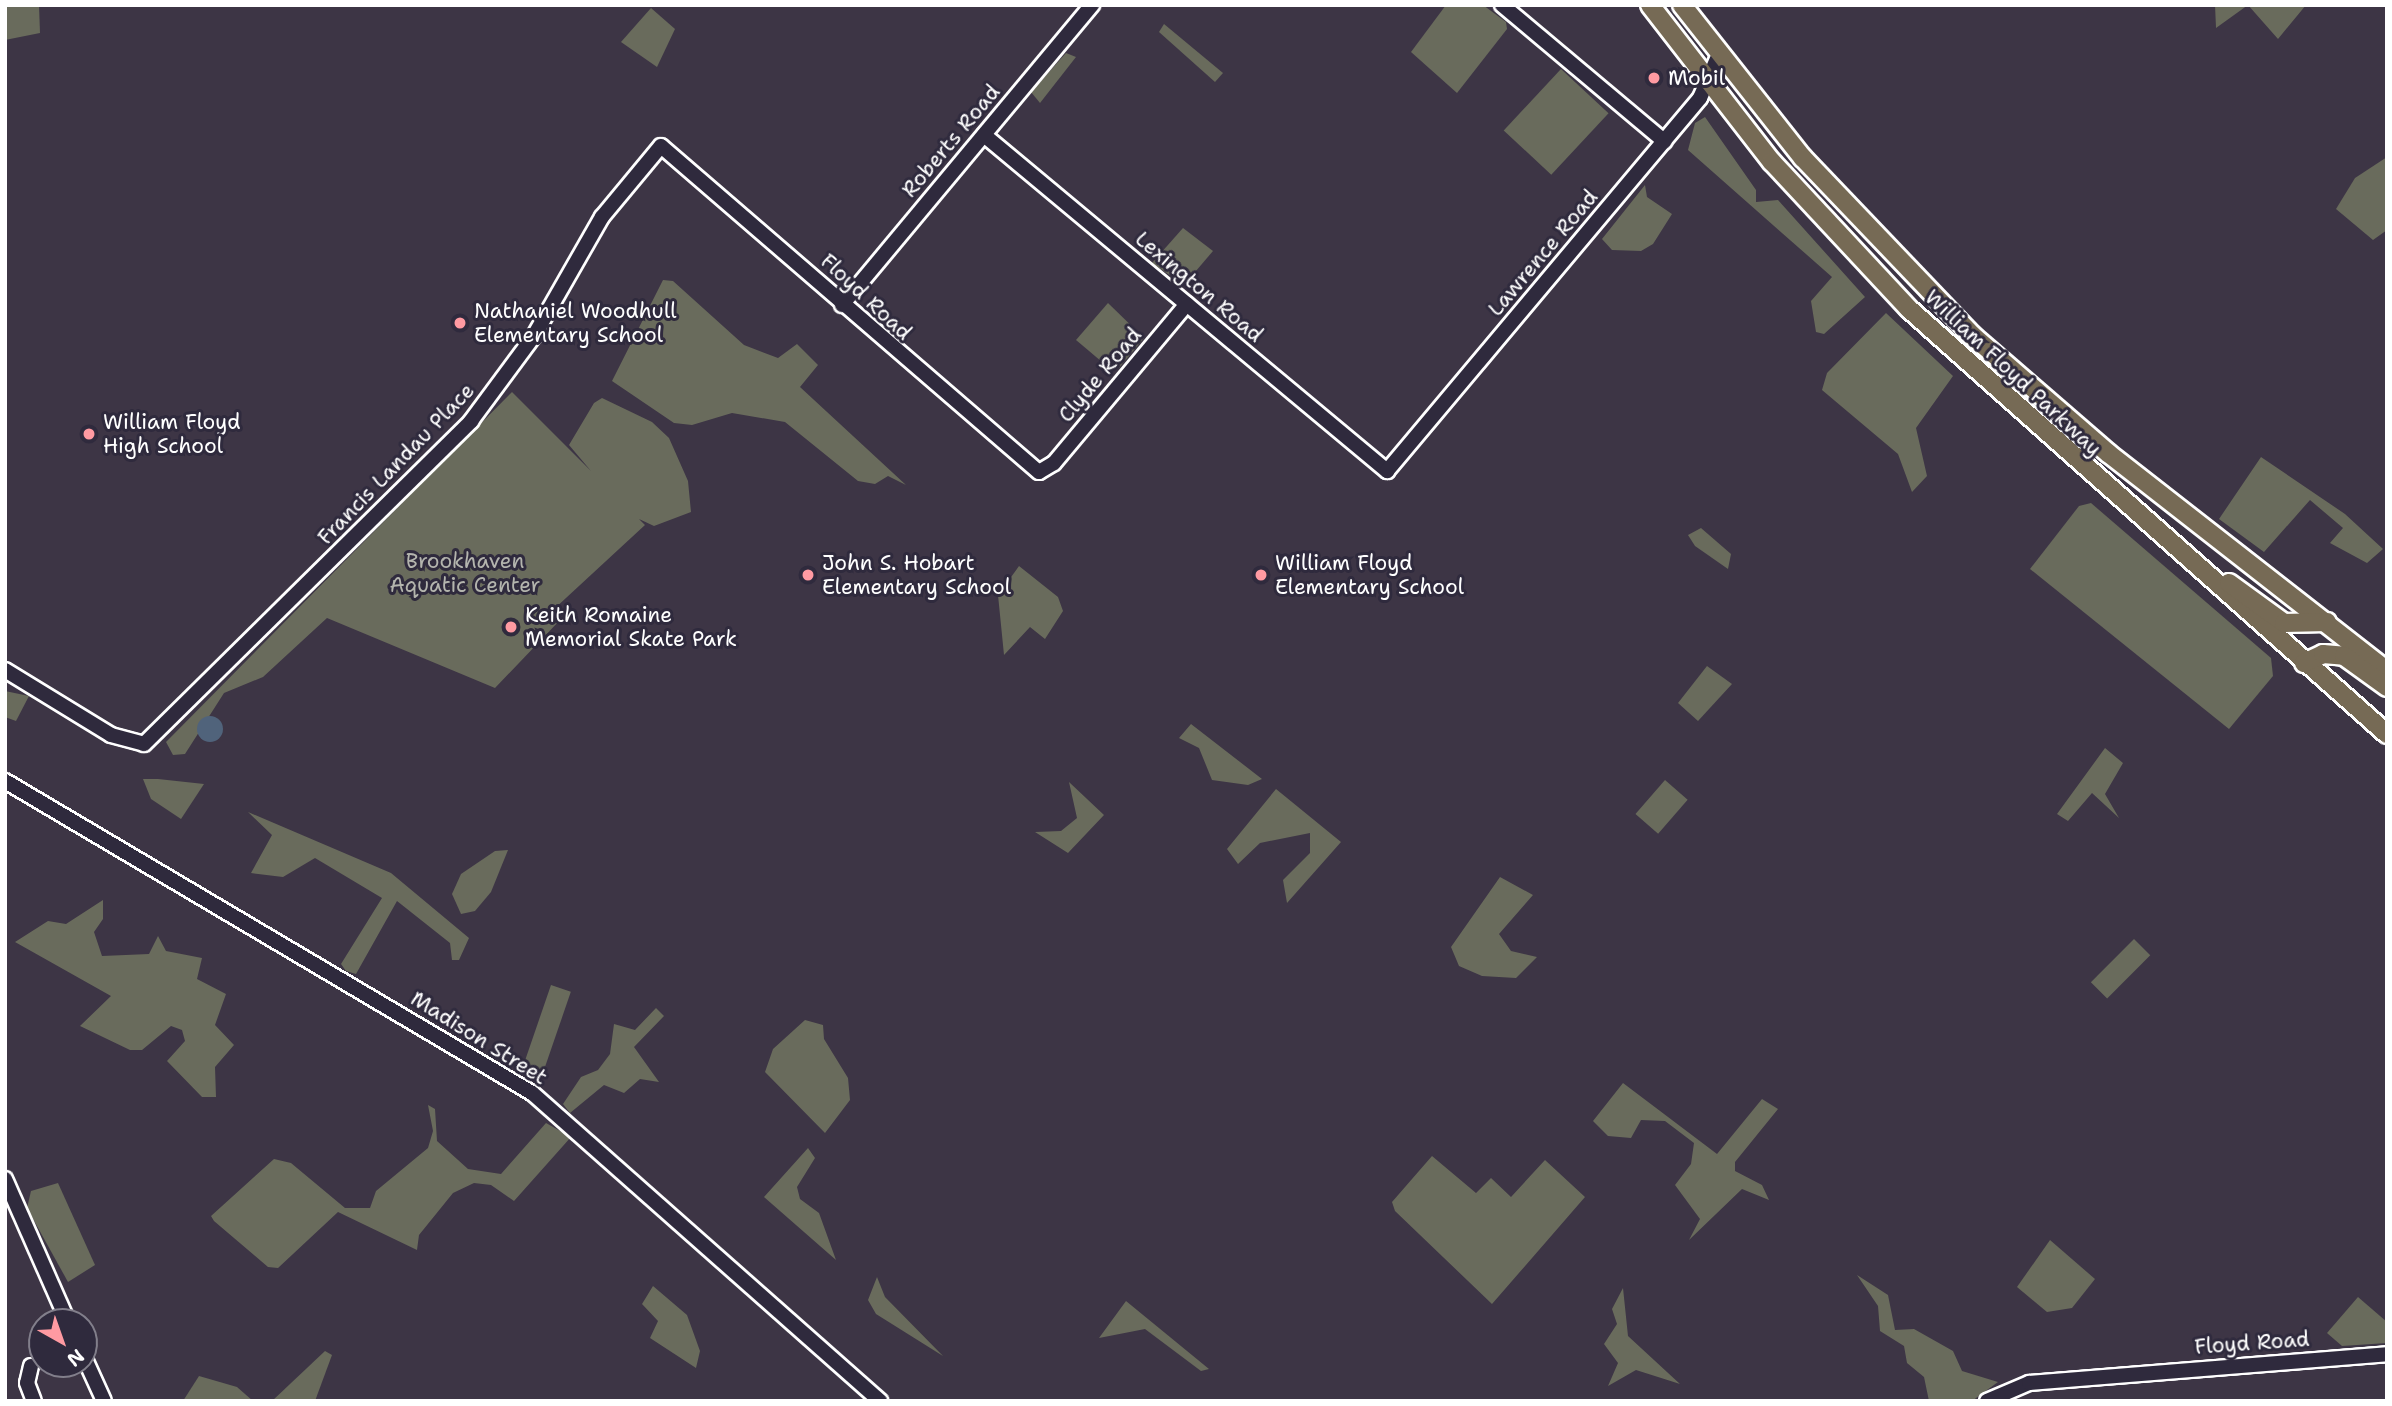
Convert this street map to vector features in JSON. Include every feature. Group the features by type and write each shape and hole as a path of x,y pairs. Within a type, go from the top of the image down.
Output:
{"highway":[{"name":"William Floyd Parkway","path":"1650,5 1707,82 1883,283 2146,526 2387,734"},
{"name":"William Floyd Parkway","path":"1682,5 1719,54 1844,204 1973,336 2108,453 2387,671"},
{"path":"2146,526 2279,621 2327,622"},
{"path":"2304,663 2327,653 2344,656 2387,687"}],"street":[{"name":"Roberts Road","path":"842,304 1092,5"},
{"path":"1502,5 1664,141"},
{"name":"Lawrence Road","path":"1387,471 1664,141 1707,82 1719,54"},
{"name":"Lexington Road","path":"984,135 1387,471"},
{"name":"Floyd Road","path":"661,146 1028,467 1045,471"},
{"name":"Francis Landau Place","path":"5,670 111,735 144,744 471,421 513,368 602,217 661,146"},
{"name":"Clyde Road","path":"1045,471 1187,304"},
{"name":"Madison Street","path":"5,781 532,1093 880,1401"},
{"path":"5,1180 62,1308"},
{"name":"Floyd Road","path":"1987,1401 2029,1383 2387,1354"},
{"path":"28,1378 27,1383 34,1401"},
{"path":"94,1378 104,1401"}],"green space":[{"path":"5,5 39,5 40,33 5,40"},
{"path":"1446,5 1483,5 1506,22 1507,29 1457,93 1411,52"},
{"path":"2215,5 2248,5 2216,28"},
{"path":"2248,5 2306,5 2278,39"},
{"path":"651,8 675,29 657,67 621,42"},
{"path":"1164,24 1223,73 1215,82 1159,32"},
{"path":"1066,53 1076,57 1040,103 1031,92"},
{"path":"1561,69 1609,113 1551,175 1504,130"},
{"path":"1705,117 1756,190 1756,202 1778,200 1865,297 1824,334 1816,332 1811,301 1832,277 1688,150 1695,123"},
{"path":"2387,157 2387,230 2373,240 2336,209 2355,178"},
{"path":"1645,185 1647,197 1672,214 1653,244 1641,251 1612,250 1602,239"},
{"path":"1183,228 1213,251 1184,285 1152,263"},
{"path":"663,280 673,281 744,345 778,358 797,344 818,365 800,387 906,485 888,476 875,484 858,481 785,422 732,413 692,425 674,423 612,381"},
{"path":"1108,303 1144,338 1119,368 1108,367 1076,340"},
{"path":"1886,313 1953,376 1916,428 1927,476 1912,492 1898,454 1822,390 1827,373"},
{"name":"Brookhaven Aquatic Center","path":"512,392 591,471 569,445 594,403 602,398 652,422 669,438 688,481 691,512 654,526 639,519 645,525 553,610 561,619 495,688 327,618 263,677 224,693 185,754 173,755 166,742"},
{"path":"2261,457 2345,514 2383,549 2367,563 2330,543 2343,528 2310,500 2264,552 2219,519"},
{"path":"2091,503 2271,658 2273,676 2229,729 2030,569 2079,506"},
{"path":"1701,528 1731,554 1728,569 1695,546 1688,535"},
{"path":"1019,566 1058,597 1063,611 1045,639 1030,627 1004,655 998,595"},
{"path":"1707,666 1732,684 1698,721 1678,703"},
{"path":"5,691 29,696 16,721 5,717"},
{"path":"1191,724 1262,779 1248,785 1212,780 1199,748 1179,738"},
{"path":"2105,748 2123,763 2105,794 2119,818 2092,793 2068,821 2057,814"},
{"path":"143,779 204,784 181,819 151,799"},
{"path":"1665,780 1688,800 1658,834 1635,814"},
{"path":"1069,782 1104,815 1068,853 1035,832 1061,831 1077,818"},
{"path":"1276,789 1341,842 1287,903 1283,880 1310,853 1310,833 1260,843 1238,864 1227,849"},
{"path":"248,812 391,873 469,938 459,960 452,960 450,943 397,901 356,974 346,971 341,964 382,898 315,858 283,877 251,873 272,835"},
{"path":"508,850 491,892 475,911 461,914 452,894 461,874 495,851"},
{"path":"1500,877 1533,895 1499,934 1511,951 1537,957 1516,978 1482,976 1459,966 1451,947"},
{"path":"103,900 103,919 94,932 102,956 149,954 158,936 166,951 202,958 197,979 226,994 215,1025 234,1045 215,1067 216,1097 202,1097 167,1061 185,1041 182,1030 171,1026 142,1050 130,1050 80,1026 111,996 15,942 48,921 66,924"},
{"path":"2134,939 2150,955 2107,998 2091,982"},
{"path":"551,985 571,992 540,1081 520,1074"},
{"path":"656,1008 664,1016 634,1047 659,1082 640,1079 624,1093 604,1085 570,1113 563,1104 581,1077 598,1070 610,1054 614,1024 635,1030"},
{"path":"805,1020 823,1025 824,1039 848,1078 850,1100 825,1133 765,1072 773,1049"},
{"path":"1623,1083 1717,1154 1762,1099 1778,1109 1735,1162 1735,1171 1762,1185 1769,1200 1742,1189 1689,1240 1700,1219 1675,1185 1691,1164 1694,1143 1665,1121 1641,1120 1631,1138 1608,1136 1593,1121"},
{"path":"428,1105 435,1109 437,1141 468,1169 501,1174 546,1123 571,1137 514,1201 491,1185 474,1183 453,1193 419,1235 417,1250 338,1212 278,1268 268,1267 211,1216 274,1159 291,1163 345,1208 370,1208 376,1191 428,1148 433,1131"},
{"path":"808,1148 815,1158 797,1187 800,1199 819,1213 836,1260 764,1197"},
{"path":"1432,1156 1476,1193 1491,1178 1511,1197 1545,1160 1585,1197 1492,1304 1395,1211 1392,1202"},
{"path":"58,1183 95,1265 68,1282 27,1208 31,1191"},
{"path":"2050,1240 2095,1279 2072,1308 2047,1312 2017,1287"},
{"path":"1857,1275 1888,1295 1895,1330 1914,1329 1953,1351 1962,1371 1998,1382 1972,1401 1929,1401 1924,1377 1907,1363 1904,1346 1880,1331 1878,1306"},
{"path":"877,1277 885,1297 943,1356 876,1314 868,1300"},
{"path":"653,1286 687,1315 700,1351 696,1368 650,1338 658,1321 642,1304"},
{"path":"1623,1288 1628,1336 1680,1384 1636,1370 1608,1386 1618,1363 1604,1344 1617,1324 1612,1309"},
{"path":"2358,1297 2387,1322 2387,1343 2342,1346 2327,1333"},
{"path":"1126,1301 1209,1369 1201,1371 1145,1329 1099,1338"},
{"path":"325,1351 332,1355 315,1401 272,1401"},
{"path":"199,1376 237,1387 253,1401 183,1401"}],"water":[{"path":"210,716 219,720 223,729 219,738 210,742 201,738 197,729 201,720"}],"place":[{"name":"Mobil","path":"1654,78"},
{"name":"Nathaniel Woodhull Elementary School","path":"460,323"},
{"name":"William Floyd High School","path":"89,434"},
{"name":"John S. Hobart Elementary School","path":"808,575"},
{"name":"William Floyd Elementary School","path":"1261,575"},
{"name":"Keith Romaine Memorial Skate Park","path":"511,627"}]}
